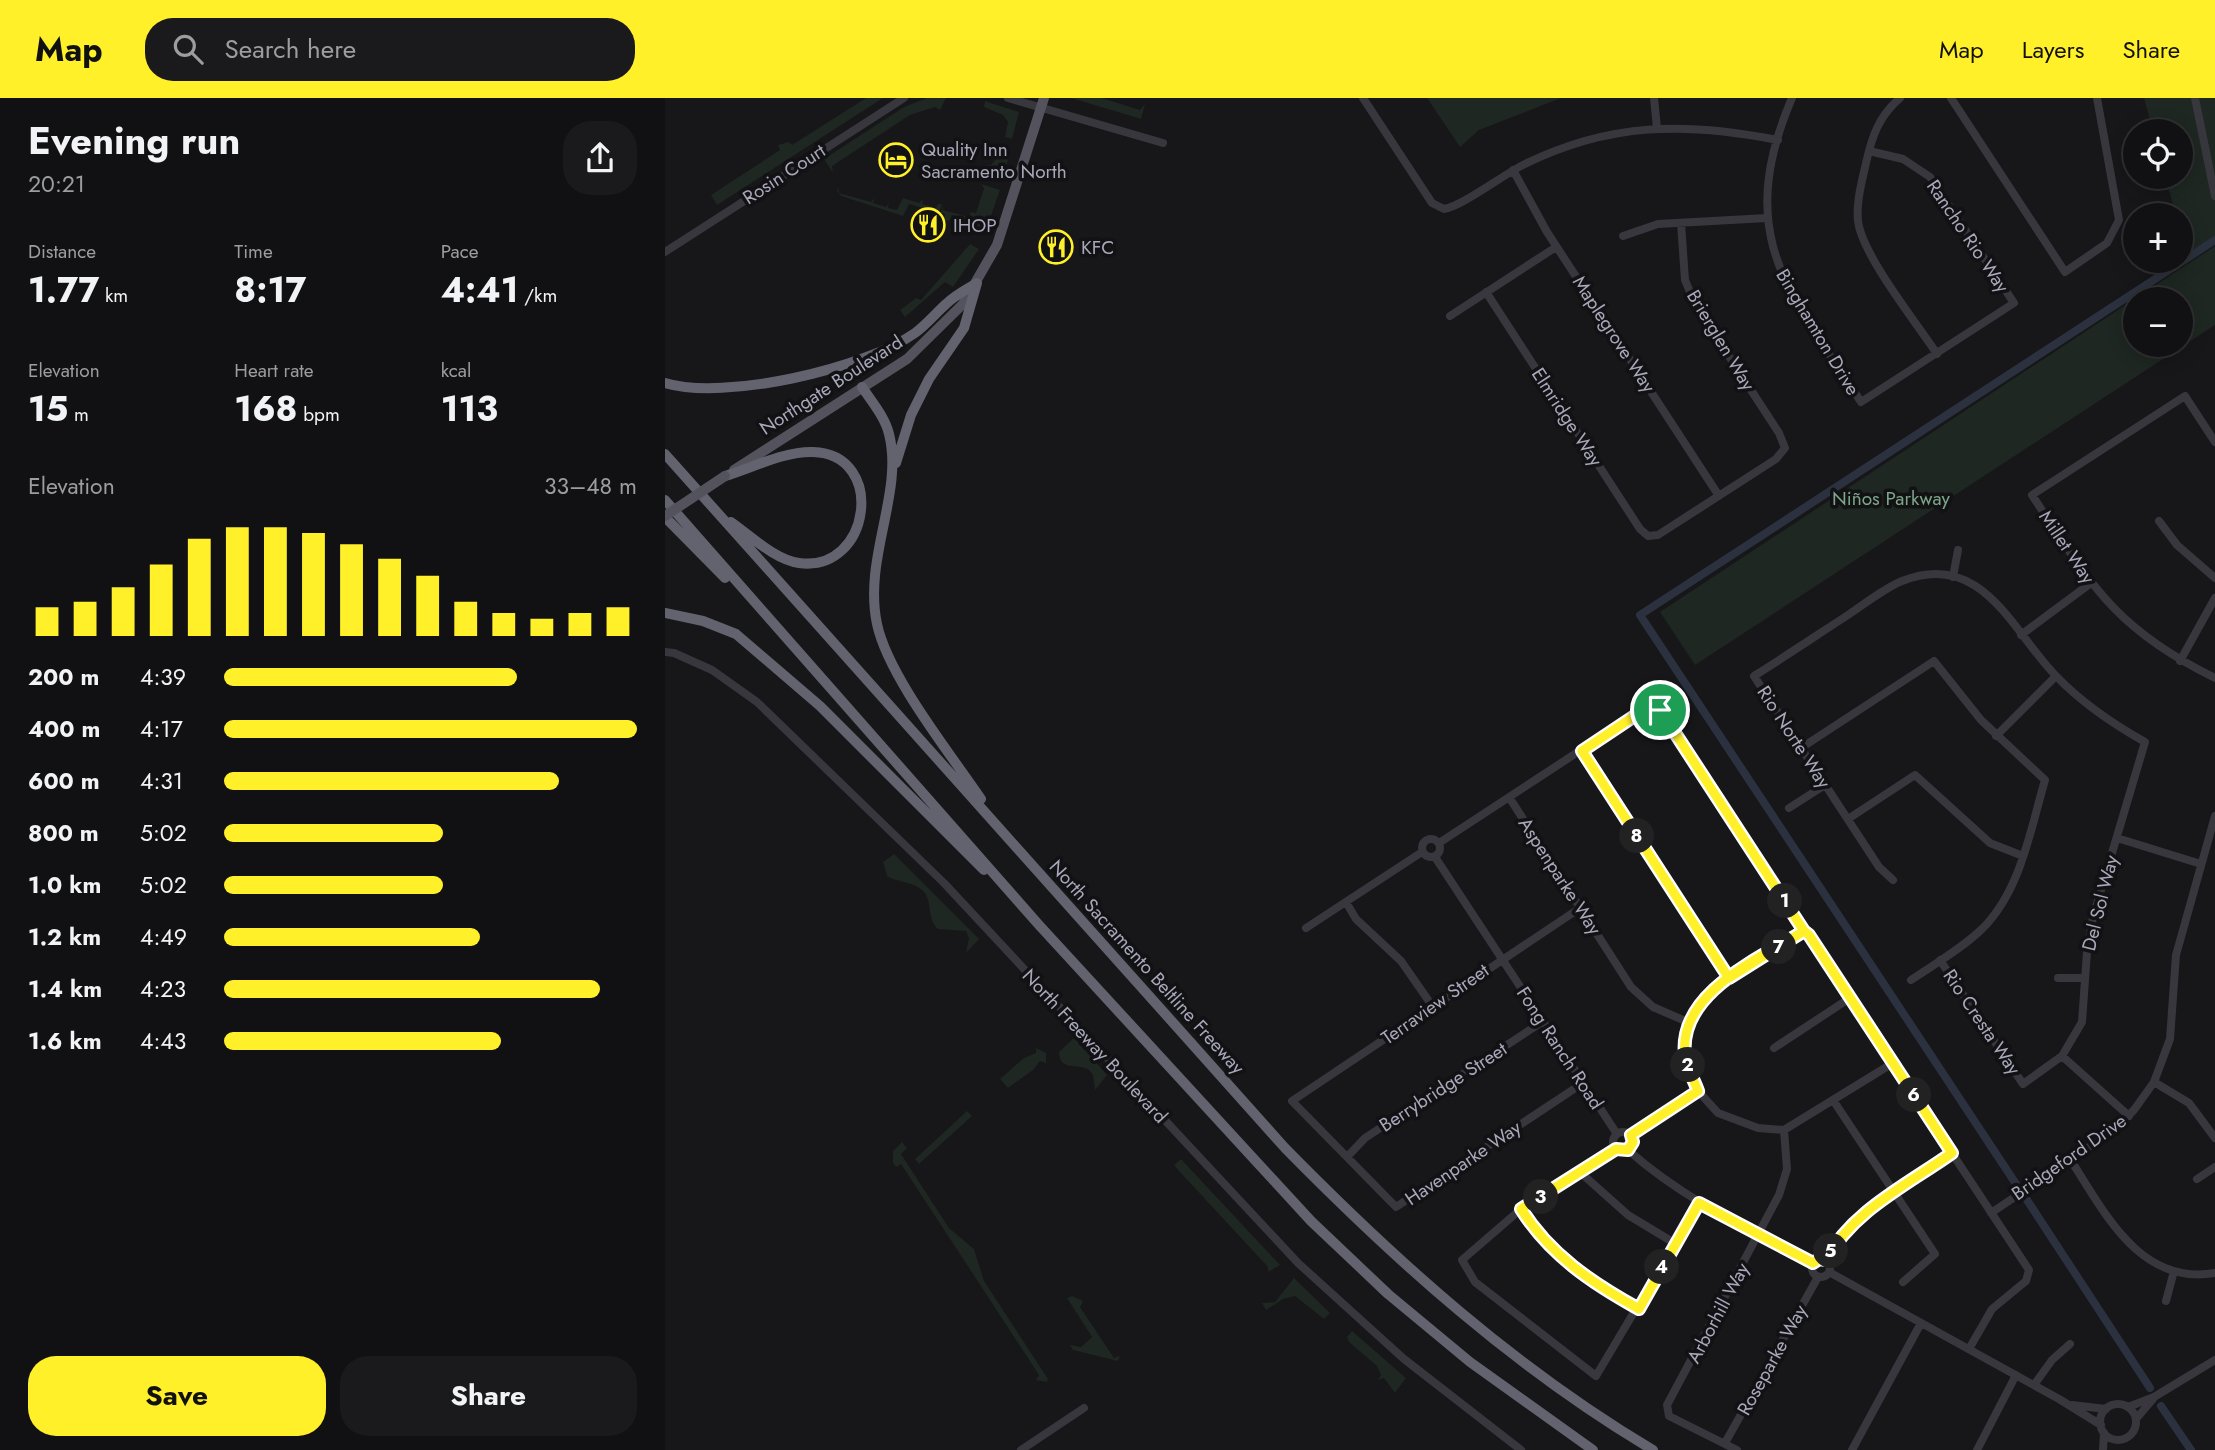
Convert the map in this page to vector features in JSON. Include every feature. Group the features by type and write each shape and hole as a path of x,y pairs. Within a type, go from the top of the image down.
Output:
{"highway":[{"path":"665,383 703,390 731,389 841,366 915,333 949,301 977,283"},
{"path":"890,479 911,415 929,379 964,328 977,283"},
{"path":"862,387 889,431 893,455 873,569 877,627 901,680 1002,830"},
{"path":"716,511 781,558 799,564 818,563 836,555 850,542 863,509 862,492 850,471 830,456 814,452 798,453 725,476"},
{"name":"North Sacramento Beltline Freeway","path":"665,454 1285,1148 1361,1226 1443,1299 1528,1367 1653,1450"},
{"path":"665,500 1039,925 1311,1221 1369,1276 1470,1362 1593,1450"},
{"path":"665,517 808,662"},
{"path":"665,613 703,621 736,634 820,706 1039,925"}],"main road":[{"name":"Northgate Boulevard","path":"665,517 907,359 934,335 977,283 1006,222 1043,103"}],"street":[{"name":"Rosin Court","path":"665,252 904,98"},
{"path":"1008,98 1043,103 1163,144"},
{"path":"1363,98 1430,200 1440,209 1449,209 1513,170 1555,152 1614,133 1657,128 1710,128 1778,140"},
{"path":"1654,98 1657,128"},
{"name":"Binghamton Drive","path":"1792,98 1778,140 1769,183 1767,218 1773,254 1786,286 1861,402"},
{"path":"1900,98 1878,124 1869,151 1857,211 1861,234 1937,354"},
{"path":"1951,98 2065,272 2107,243 2119,220 2097,98"},
{"path":"2195,98 2215,197"},
{"name":"Rancho Rio Way","path":"1861,402 2014,303 1930,177 1903,159 1869,151"},
{"name":"Maplegrove Way","path":"1513,170 1556,247 1719,496"},
{"path":"1623,236 1645,227 1767,218"},
{"name":"Brierglen Way","path":"1681,223 1683,264 1688,290 1783,438 1785,448 1780,456 1719,496"},
{"path":"1450,316 1556,247"},
{"name":"Elmridge Way","path":"1486,292 1640,529 1653,537 1719,496"},
{"name":"Millet Way","path":"2215,442 2185,396 2032,495 2091,583 2133,628 2180,661 2215,678"},
{"path":"2159,521 2185,553 2215,578"},
{"path":"1958,550 1953,577 1988,594 2056,676 1996,736"},
{"name":"Rio Norte Way","path":"1893,880 1879,867 1754,676 1893,585 1929,575 1953,577"},
{"path":"2021,635 2091,583"},
{"path":"2180,661 2215,598"},
{"name":"North Freeway Boulevard","path":"665,652 674,653 712,670 757,702 944,883 1298,1263 1404,1359 1521,1450"},
{"path":"1801,748 1934,661 1996,736 2045,780 2023,856 2010,889 1993,916 1970,940 1911,980"},
{"name":"Del Sol Way","path":"2023,1084 2062,1056 2082,1022 2093,917 2145,742 2110,721 2056,676"},
{"path":"1509,797 1645,709 1654,707 1664,716 2025,1264 2029,1276 1992,1309 1969,1349"},
{"path":"1582,751 1729,978"},
{"path":"1847,820 1915,775 1985,838 2000,848 2023,856"},
{"path":"1789,808 1825,785"},
{"name":"Aspenparke Way","path":"1439,843 1509,797 1631,987 1653,1007 1690,1023"},
{"name":"Bridgeford Drive","path":"1991,1213 2102,1139 2129,1116 2154,1082 2170,1039 2176,955 2215,816"},
{"path":"2117,838 2201,864"},
{"path":"1306,928 1422,852 1425,841 1434,839 1439,843 1440,849 1435,857 1426,856 1422,852"},
{"name":"Fong Ranch Road","path":"1435,857 1617,1134"},
{"path":"1346,902 1356,919 1401,961 1433,1007"},
{"name":"Terraview Street","path":"1291,1101 1580,908"},
{"path":"1804,931 1729,978 1706,996 1690,1023 1685,1054 1698,1091 1718,1113 1758,1128 1784,1130 1893,1063"},
{"name":"Rio Cresta Way","path":"1940,960 2023,1084"},
{"path":"2058,978 2085,978"},
{"path":"1774,1048 1850,998"},
{"name":"Berrybridge Street","path":"1347,1157 1365,1138 1542,1022"},
{"path":"2062,1056 2129,1116"},
{"path":"2154,1082 2189,1102 2215,1138"},
{"name":"Havenparke Way","path":"1291,1101 1396,1207 1583,1083"},
{"path":"1631,1135 1698,1091"},
{"path":"1833,1100 1935,1254 1903,1282"},
{"name":"Arborhill Way","path":"1725,1443 1669,1416 1667,1405 1779,1195 1787,1169 1784,1130"},
{"path":"1616,1149 1613,1143 1617,1134 1624,1132 1631,1135"},
{"path":"1628,1150 1633,1142 1631,1135"},
{"path":"1699,1203 1639,1309 1596,1376 1475,1282 1462,1260 1521,1209 1616,1149 1628,1150 1658,1176 1699,1203 1813,1263"},
{"path":"1952,1153 1846,1228 1826,1260 1829,1272 2069,1405 2119,1440"},
{"path":"2070,1159 2124,1240 2148,1260 2174,1271 2215,1273"},
{"path":"2197,1179 2215,1167"},
{"path":"1581,1173 1627,1215 1675,1244"},
{"path":"1521,1209 1548,1247 1607,1292 1639,1309"},
{"path":"1826,1260 1819,1259 1813,1263 1812,1272 1818,1277 1829,1272"},
{"path":"2166,1301 2174,1271"},
{"name":"Roseparke Way","path":"1725,1443 1818,1277"},
{"path":"1852,1450 1921,1323"},
{"path":"2034,1385 2052,1360 2070,1344"},
{"path":"2069,1405 2106,1409 2115,1405 2128,1407 2154,1397 2215,1360"},
{"path":"1977,1450 2015,1375"},
{"path":"2112,1450 2119,1440 2133,1433 2136,1419 2154,1397"},
{"path":"2128,1407 2136,1419"},
{"path":"1021,1450 1084,1408"},
{"path":"2103,1450 2106,1409"},
{"path":"1725,1443 1737,1450"}],"green space":[{"path":"866,98 883,98 717,205 711,195 780,150 778,145 789,142 792,145"},
{"path":"927,98 946,98 940,110 935,107 910,115 832,166 833,173 824,159 904,107"},
{"path":"1071,98 1102,98 1140,110 1145,104 1141,119"},
{"path":"1427,98 1561,98 1479,130 1460,147"},
{"path":"2144,98 2215,98 2215,237 2193,252 2193,203 2173,203 2168,189 2193,189 2193,119 2150,119"},
{"path":"985,101 1019,112 1012,139 1005,137 1008,122 1003,115 984,107"},
{"path":"1001,153 1010,154 1002,178 980,172 981,166 991,165"},
{"path":"981,184 1000,190 986,230 952,215 949,221 943,220 945,214 941,213 943,205 943,210 969,217 971,212 976,213 984,188"},
{"path":"838,187 839,193 871,202 875,198 873,203 886,207 889,203 888,208 897,210 903,198 919,203 923,199 922,204 936,208 938,204 942,204 939,213 909,204 903,216 841,196 837,191"},
{"path":"970,244 979,249 953,287 945,282 905,317 900,310 916,298 921,300"},
{"name":"Niños Parkway","path":"2215,246 2215,325 2193,339 2193,287 2153,287 2174,273 2193,273 2193,261"},
{"name":"Niños Parkway","path":"2123,307 2123,357 2166,357 1695,665 1660,612"},
{"path":"894,854 979,939 966,953 969,938 966,931 938,929 932,920 924,892 916,886 887,876 883,862"},
{"path":"1074,1038 1107,1075 1095,1090 1093,1075 1088,1069 1065,1064 1060,1058 1059,1052"},
{"path":"1036,1048 1046,1053 1046,1063 1040,1061 1033,1070 1008,1088 1000,1079 1024,1058 1036,1053"},
{"path":"967,1111 972,1116 919,1164 915,1159"},
{"path":"902,1142 907,1148 901,1154 949,1228 974,1249 984,1281 1048,1379 1047,1382 1036,1380 1039,1375 901,1164 896,1167 893,1163 893,1151"},
{"path":"1181,1159 1280,1265 1268,1272 1268,1267 1174,1165"},
{"path":"1294,1278 1330,1313 1324,1319 1295,1296 1283,1299 1266,1310 1262,1303 1275,1302"},
{"path":"1072,1296 1083,1301 1080,1307 1114,1358 1120,1356 1118,1361 1073,1350 1070,1345 1081,1347 1092,1337 1067,1298 1061,1300"},
{"path":"1352,1331 1406,1378 1395,1393 1384,1378 1378,1380 1381,1375 1377,1366 1349,1342 1347,1337"}],"waterway":[{"path":"2016,1184 1640,615 2215,240"},
{"path":"2027,1200 2150,1388"},
{"path":"2161,1406 2191,1450"}],"place":[{"name":"Quality Inn Sacramento North","path":"896,160"},
{"name":"IHOP","path":"928,225"},
{"name":"KFC","path":"1056,247"}],"route":[{"path":"1660,710 1650,706 1582,751 1729,978 1804,931 1890,1056 1952,1153 1856,1219 1836,1240 1826,1260 1819,1259 1813,1263 1699,1203 1639,1309 1607,1292 1548,1247 1521,1209 1616,1149 1625,1152 1631,1148 1631,1135 1698,1091 1685,1054 1690,1023 1706,996 1729,978 1804,931 1660,710"}]}
